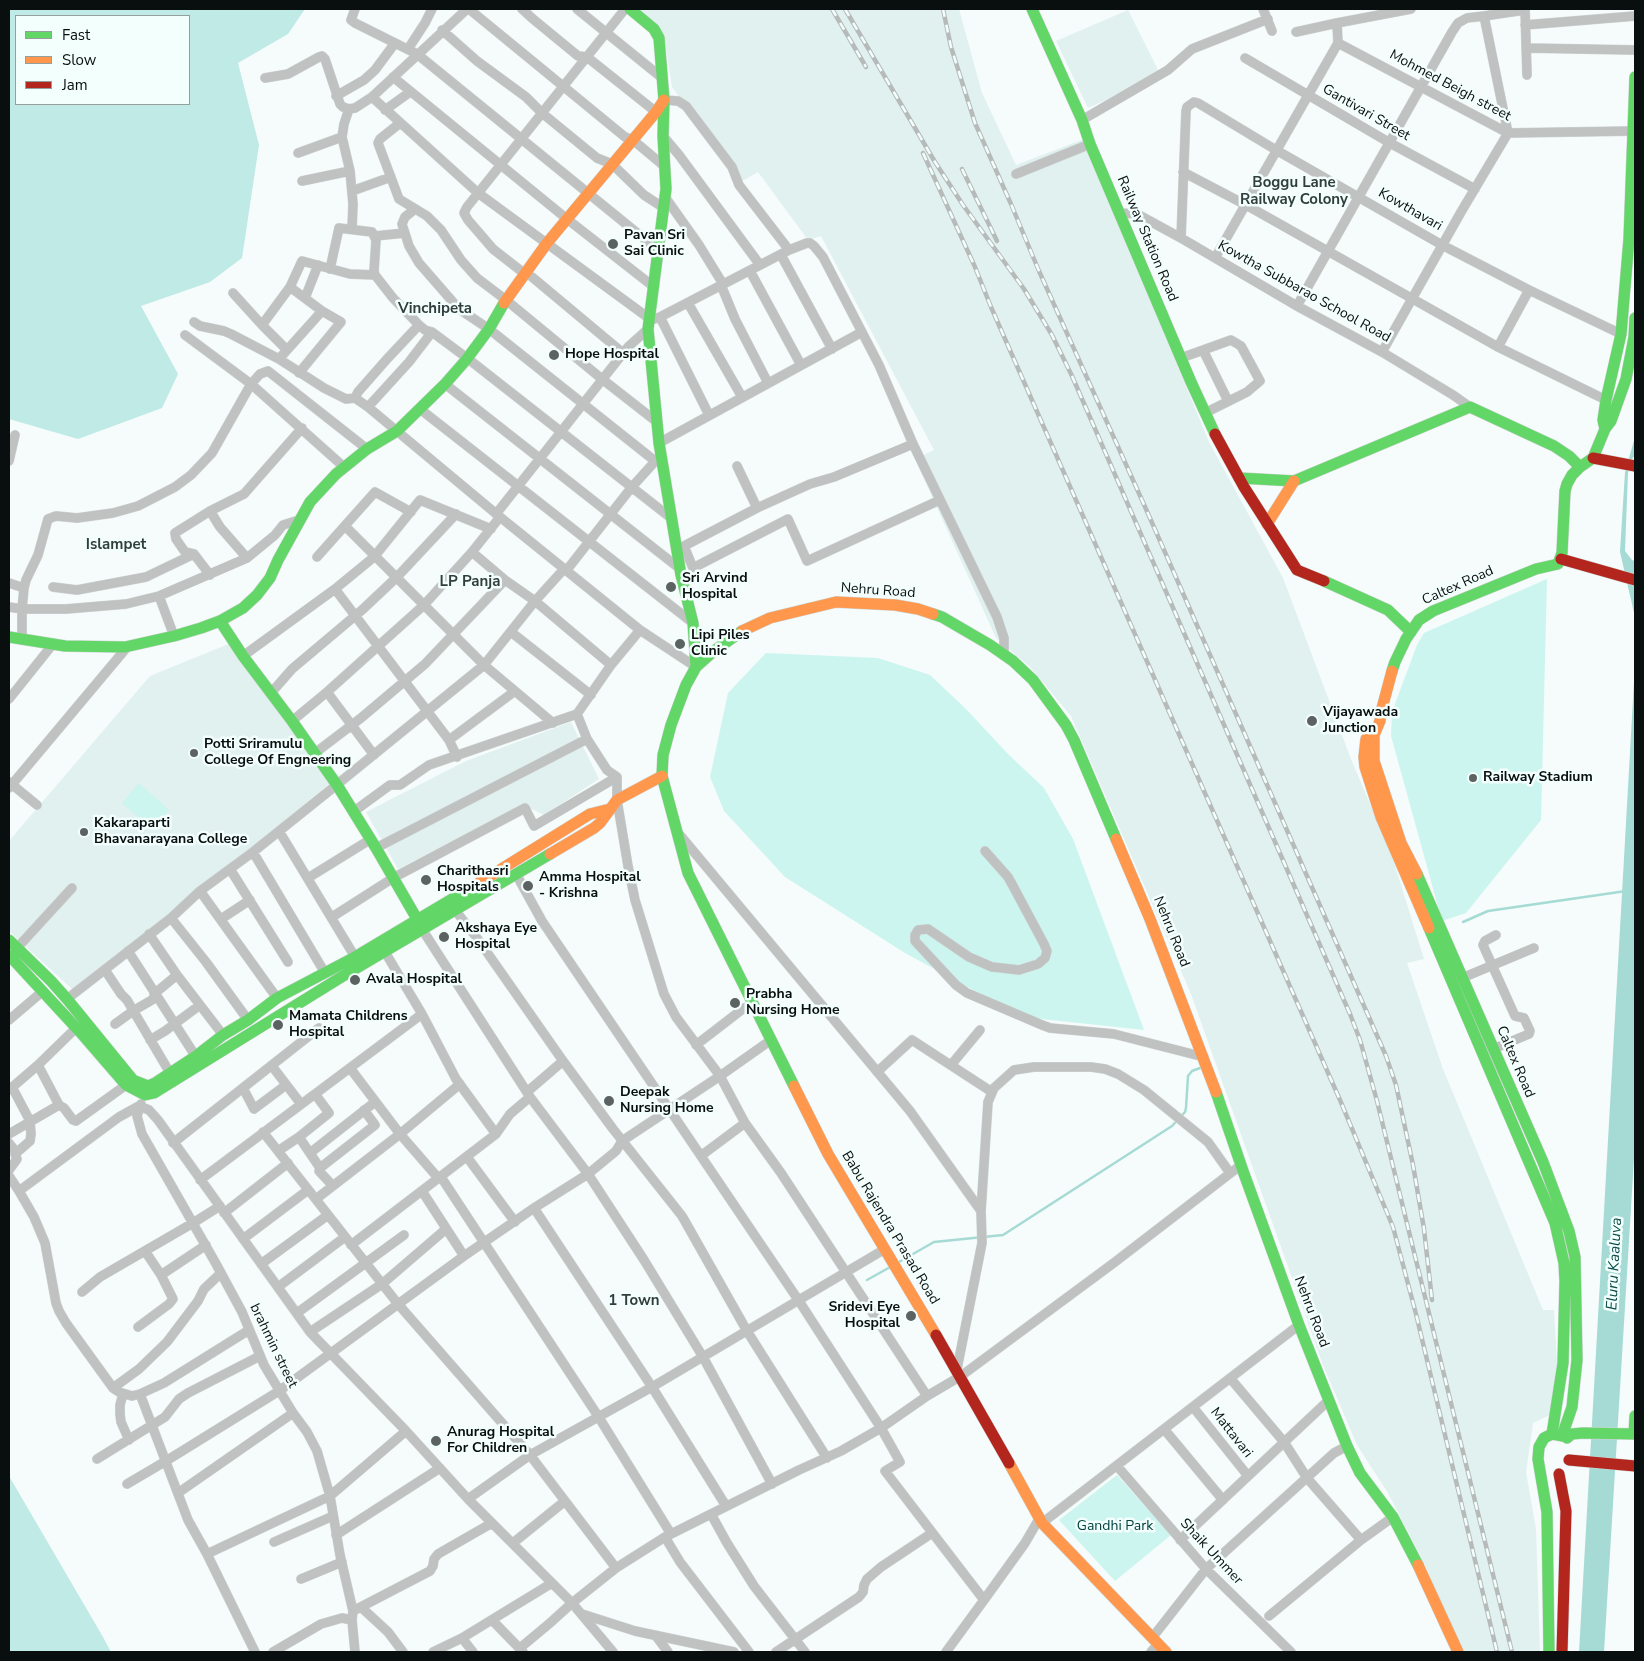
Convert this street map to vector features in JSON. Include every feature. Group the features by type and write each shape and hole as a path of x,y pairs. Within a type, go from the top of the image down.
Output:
{"street":[{"path":"355,9 351,20 417,54 658,250"},
{"path":"265,78 288,74 322,56 325,59 340,104 349,109 362,104 372,97 442,30 468,9 624,137 633,140 664,166"},
{"path":"522,9 578,56 587,57 656,112"},
{"path":"577,9 661,77"},
{"path":"623,354 528,275 493,249 464,213 466,206 625,9"},
{"path":"630,9 657,33 659,38 664,100 664,202 654,287 653,322 659,443 658,458 693,623 696,667"},
{"name":"Railway Station Road","path":"1032,9 1082,120 1090,144 1205,413 1239,478 1297,570 1381,606 1388,610 1411,632"},
{"path":"1263,9 1272,30"},
{"path":"1296,32 1380,12 1411,9"},
{"path":"1297,306 1458,23 1467,18 1525,9 1527,75"},
{"path":"408,49 430,10"},
{"path":"1382,352 1508,133 1484,16"},
{"path":"1526,25 1635,16"},
{"path":"1082,120 1168,70 1192,49 1268,19"},
{"path":"1215,258 1338,43 1337,23"},
{"path":"442,30 477,61 526,97 542,113 597,158 612,164 644,195 664,202 699,245 722,284 735,319 768,383"},
{"path":"336,96 364,80 375,70 395,43"},
{"name":"Mohmed Beigh street","path":"1338,43 1508,133 1634,131"},
{"path":"1526,48 1635,50"},
{"name":"Gantivari Street","path":"1245,58 1390,143 1475,190"},
{"path":"393,77 567,219 654,287"},
{"path":"1605,429 1603,420 1606,400 1621,334 1629,239 1635,77"},
{"path":"385,110 410,92"},
{"path":"372,97 478,193 653,322 709,415"},
{"path":"9,637 90,648 128,646 174,636 220,621 243,608 258,595 270,578 310,502 344,467 367,449 397,431 445,384 467,358 506,300 528,275 547,243 664,100"},
{"path":"664,100 678,101 686,106 732,167 739,185 789,250"},
{"name":"Kowthavari","path":"1183,172 1186,111 1190,104 1198,103 1442,245 1529,290 1621,334"},
{"path":"349,109 342,138 350,172 353,204 352,229"},
{"path":"400,123 380,139 378,143 399,199 427,216 441,230 460,260 477,278 602,380 657,422"},
{"path":"663,136 760,265"},
{"path":"298,153 342,138"},
{"path":"1016,174 1090,144"},
{"path":"302,181 350,172"},
{"path":"1181,238 1183,172 1246,205 1498,347 1606,400"},
{"path":"352,191 391,177"},
{"path":"415,208 402,224 410,246 419,263 459,309 488,329 582,404 658,458"},
{"name":"Kowtha Subbarao School Road","path":"1120,213 1137,214 1181,238 1297,306 1382,352 1470,407"},
{"path":"330,269 338,228 372,232 376,240 375,275 393,298 419,325 432,332 467,358 671,518"},
{"path":"375,236 405,233"},
{"path":"292,721 424,605 472,552 491,529 498,515 540,457 628,347 653,322 722,284 789,250 807,243 812,244 823,256 879,365 913,444 997,617 1004,638 1004,655"},
{"path":"781,254 832,348"},
{"path":"262,325 290,287 302,261 350,274 375,275"},
{"path":"305,298 318,264"},
{"path":"750,271 801,365"},
{"path":"290,287 322,311 341,322 300,373"},
{"path":"1498,347 1529,290"},
{"path":"233,293 287,350"},
{"path":"688,303 742,397"},
{"path":"279,359 322,311"},
{"path":"1635,318 1634,337 1626,379 1616,411 1605,429 1593,458 1580,467 1572,476 1565,491 1561,559 1635,580"},
{"path":"194,322 200,326 231,334 279,359 324,388 346,399 355,398 640,630 696,667"},
{"path":"355,398 358,392 419,325"},
{"path":"368,407 432,332"},
{"path":"659,443 862,332"},
{"path":"185,335 251,384 344,467"},
{"path":"1182,358 1231,340 1241,346 1260,380 1247,392 1205,413"},
{"path":"1203,350 1228,402"},
{"path":"22,639 24,588 38,555 48,519 56,516 77,518 113,513 138,506 174,487 191,475 212,453 251,384 260,374 268,371 367,449"},
{"path":"445,384 680,568"},
{"path":"1239,478 1294,481 1470,407 1554,446 1570,456 1580,467"},
{"path":"420,409 693,623"},
{"path":"210,575 194,554 185,552 176,539 176,534 210,511 244,494 302,428"},
{"path":"9,461 15,435"},
{"path":"913,444 834,477 810,484 757,508 684,546 693,568 788,519 807,561 940,500"},
{"path":"67,998 171,918 200,891 337,785 484,664 658,458"},
{"path":"1593,458 1635,466"},
{"path":"737,466 757,508"},
{"path":"1267,524 1294,481"},
{"path":"317,557 375,492 411,512"},
{"path":"243,656 336,589 375,556 420,500 491,529"},
{"path":"210,511 220,527 247,558"},
{"path":"270,693 292,669 356,615 397,577 456,514"},
{"path":"9,607 22,609 66,609 126,604 159,596 247,558 284,525 299,520"},
{"path":"345,526 484,664 553,723"},
{"path":"472,552 504,580 536,601 611,665"},
{"path":"52,587 77,590 146,577 194,554"},
{"name":"Caltex Road","path":"1560,1436 1570,1416 1576,1386 1575,1257 1570,1231 1543,1162 1413,866 1401,843 1374,761 1373,739 1380,721 1395,662 1411,632 1420,620 1433,612 1536,569 1558,564 1561,559"},
{"path":"315,753 352,725 425,664 504,580"},
{"path":"9,583 24,588"},
{"path":"336,589 449,740 457,757"},
{"path":"159,596 174,636"},
{"name":"Nehru Road","path":"662,776 663,755 671,724 686,685 696,667 740,632 770,618 836,602 918,608 942,617 990,644 1033,680 1066,725 1074,740 1146,910 1204,1057 1299,1325 1347,1446 1360,1473 1393,1517 1419,1567 1458,1652"},
{"path":"220,621 243,656 337,785 422,930 529,1094 588,1174 644,1260 703,1357 772,1484"},
{"path":"353,812 390,785 400,785 429,765 457,757 577,714 611,665 640,630"},
{"path":"511,632 591,695"},
{"path":"9,698 53,644"},
{"path":"37,805 10,785 128,646"},
{"path":"449,740 515,690"},
{"path":"327,692 374,755"},
{"name":"Caltex Road","path":"1381,712 1369,730 1364,747 1365,767 1381,817 1552,1214 1557,1231 1564,1263 1565,1281 1560,1436"},
{"path":"577,714 587,739 607,770 617,777"},
{"path":"308,878 587,739"},
{"path":"9,940 13,952 43,991 126,1085 145,1095 154,1093 198,1060 223,1035 248,1020 277,998 355,957 590,814 614,805 662,776"},
{"name":"Babu Rajendra Prasad Road","path":"662,776 688,872 828,1154 959,1372 1040,1521 1157,1647"},
{"path":"617,777 614,805 635,900 664,994 676,1017 720,1076 745,1123 781,1173 927,1396"},
{"path":"332,917 393,878 525,808 534,826 617,777"},
{"path":"13,952 67,998 133,1080 138,1084 148,1086 198,1060 385,952 594,828 614,805"},
{"path":"676,830 910,1111 981,1211"},
{"path":"279,831 355,957"},
{"path":"985,851 1008,877 1047,952 1045,958 1038,964 1019,970 992,967 970,957 928,929 918,930 915,934 916,941 956,986 967,993 1050,1028 1114,1034 1204,1057"},
{"path":"252,852 325,973"},
{"path":"230,869 288,962"},
{"path":"516,874 542,921 702,1155 881,1428 900,1462 886,1470 984,1600"},
{"path":"13,952 72,888"},
{"path":"200,891 277,998"},
{"path":"220,919 250,900"},
{"path":"455,910 622,1141 682,1216 747,1331 827,1458"},
{"path":"171,918 248,1020"},
{"path":"149,934 177,975 223,1035"},
{"path":"1493,1049 1529,1034 1530,1031 1524,1018 1515,1016 1483,943 1496,935"},
{"path":"1462,978 1534,948"},
{"path":"128,951 198,1060"},
{"path":"385,952 422,1014 460,1084 496,1134"},
{"path":"105,970 133,1011 170,1073"},
{"path":"115,1024 156,996 177,975"},
{"path":"9,1020 43,991"},
{"path":"696,1045 744,1008 753,1004"},
{"path":"150,1040 200,1005"},
{"path":"200,1180 422,1014"},
{"path":"15,1154 30,1141 31,1134 30,1121 10,1088 38,1065 76,1028"},
{"path":"173,1143 319,1028"},
{"path":"951,1065 980,1030"},
{"path":"127,1484 279,1391 464,1256 588,1174 616,1151 622,1141 771,1040"},
{"path":"878,1072 912,1040 992,1092"},
{"path":"278,1287 422,1191 467,1157 496,1134 510,1114 563,1061"},
{"path":"38,1065 59,1106 64,1108 72,1120 76,1121 126,1085"},
{"path":"272,1066 301,1104"},
{"path":"959,1372 982,1243 981,1211 988,1102 994,1088 1014,1070 1034,1067 1105,1068 1118,1074 1144,1090 1208,1142 1230,1173"},
{"path":"350,1068 400,1134 440,1178 598,1416 686,1570 749,1652"},
{"path":"316,1199 400,1134 460,1084"},
{"path":"242,1088 254,1109 286,1085"},
{"path":"278,1151 299,1138 329,1113 315,1094"},
{"path":"19,1191 112,1121 139,1106 145,1095"},
{"path":"310,1153 375,1102"},
{"path":"9,1134 59,1106"},
{"path":"139,1106 152,1113 310,1332 406,1431 468,1499 572,1603 612,1652"},
{"name":"brahmin street","path":"139,1106 137,1116 142,1134 221,1273 260,1356 279,1391 307,1432 316,1450 330,1496 336,1535 356,1613 355,1652"},
{"path":"320,1168 375,1125 364,1110"},
{"path":"702,1155 745,1123"},
{"path":"263,1132 398,1304 530,1455 616,1568"},
{"path":"299,1138 320,1168 319,1171 333,1186"},
{"path":"9,1143 16,1152 17,1159 9,1170"},
{"path":"467,1157 515,1222"},
{"path":"82,1292 100,1277 193,1223 222,1209 288,1164"},
{"path":"492,1620 521,1650 572,1603 616,1568 668,1536 841,1451 881,1428 1115,1262 1241,1165"},
{"path":"9,1176 34,1217 45,1243 59,1311 113,1388 123,1394 132,1396 140,1394 164,1383 249,1330"},
{"path":"243,1239 308,1190"},
{"path":"422,1191 464,1256"},
{"path":"534,1208 652,1387 726,1506"},
{"path":"261,1264 328,1216"},
{"path":"310,1332 382,1284 446,1229"},
{"path":"297,1313 404,1235"},
{"path":"161,1275 206,1245"},
{"path":"468,1499 530,1455 652,1387 885,1248"},
{"path":"138,1327 170,1304 173,1299 161,1275 145,1251"},
{"path":"113,1388 139,1370 167,1342 198,1301 204,1288 221,1273"},
{"path":"946,1652 1040,1521 1117,1466 1299,1325"},
{"path":"97,1459 165,1417 179,1399 260,1356"},
{"path":"1230,1378 1284,1442 1306,1478 1361,1540"},
{"path":"123,1394 120,1405 121,1422 129,1440"},
{"path":"140,1394 188,1520 255,1652"},
{"path":"1180,1540 1329,1400"},
{"name":"Mattavari","path":"1193,1407 1248,1476"},
{"path":"178,1493 293,1414"},
{"path":"1549,1652 1547,1512 1541,1471 1538,1465 1539,1447 1544,1438 1572,1434 1631,1434 1635,1416"},
{"path":"1164,1429 1223,1500"},
{"path":"206,1554 330,1496 406,1431"},
{"path":"1560,1436 1573,1460"},
{"path":"1157,1647 1206,1569 1334,1453 1347,1446"},
{"path":"1573,1460 1630,1466"},
{"path":"1541,1471 1546,1475 1553,1476 1559,1474 1573,1460"},
{"name":"Shaik Ummer","path":"1117,1466 1206,1569 1291,1652"},
{"path":"336,1535 440,1468"},
{"path":"1559,1474 1566,1511 1562,1652"},
{"path":"512,1543 565,1501"},
{"path":"711,1514 754,1586 805,1652"},
{"path":"274,1542 334,1516"},
{"path":"1269,1616 1361,1540 1393,1517"},
{"path":"272,1652 321,1624 356,1613 430,1571 438,1554 492,1523"},
{"path":"776,1652 859,1597 867,1580 881,1567 932,1533"},
{"path":"301,1579 342,1562"},
{"path":"438,1651 552,1583"},
{"path":"356,1613 388,1632 403,1652"},
{"path":"582,1614 635,1631 716,1650 734,1652"},
{"path":"656,1636 668,1652"},
{"path":"462,1638 473,1652"}],"shaded area":[{"path":"9,9 305,9 288,34 238,63 259,145 242,258 210,282 141,306 178,374 162,408 78,439 9,419"},
{"path":"634,9 959,9 982,93 1016,165 1084,139 1209,442 1283,578 1351,759 1392,856 1424,959 1407,963 1443,1069 1543,1310 1554,1310 1557,1362 1550,1415 1533,1423 1526,1472 1536,1529 1540,1652 1461,1652 1427,1569 1388,1493 1357,1445 1323,1365 1191,994 1071,716 1030,667 996,638 915,459 934,450 821,236 808,240 758,172 742,181 672,87 664,35"},
{"path":"1128,10 1161,76 1088,108 1056,41"},
{"path":"231,643 330,783 74,991 9,931 9,841 150,676"},
{"path":"571,722 599,779 544,815 524,805 398,869 366,812 466,761"},
{"path":"9,1476 103,1637 111,1652 9,1652"}],"green space":[{"name":"Railway Stadium","path":"1547,579 1541,820 1466,913 1442,921 1391,736 1392,712 1417,645 1424,633"},
{"path":"766,653 878,658 930,675 966,709 1008,754 1044,788 1073,839 1144,1030 1023,1017 905,953 785,877 724,811 710,777 728,693"},
{"path":"139,783 169,810 152,829 122,803"},
{"name":"Gandhi Park","path":"1117,1475 1171,1535 1115,1581 1059,1520"}],"water":[{"path":"1635,437 1635,457 1633,457 1628,473 1625,551 1635,561 1635,617 1620,552 1625,472"},
{"name":"Eluru Kaaluva","path":"1635,664 1635,1142 1604,1652 1579,1652"}],"waterway":[{"path":"1463,922 1488,911 1626,891"},
{"path":"899,1262 934,1242 1003,1235 1172,1126 1185,1112 1188,1076 1192,1071 1200,1068"},
{"path":"867,1280 892,1266"}],"railway":[{"path":"832,9 866,67"},
{"path":"845,9 935,162 963,205 1024,289 1052,335 1072,376 1350,1014 1360,1040 1377,1101 1512,1652"},
{"path":"943,9 951,47 975,123 1386,1056 1396,1085 1413,1165 1424,1229 1432,1300"},
{"path":"923,153 975,267 1340,1100 1393,1227 1416,1314 1497,1652"},
{"path":"962,169 997,241"}],"traffic: fast":[{"path":"630,9 654,29 659,38 664,100 663,136 666,189 648,329 659,443 681,575 693,623 696,667"},
{"path":"1032,9 1082,120 1090,144 1215,434"},
{"path":"1605,429 1603,420 1606,400 1621,334 1629,239 1635,77"},
{"path":"9,637 65,646 125,647 201,628 220,621 243,608 257,595 270,578 310,502 336,474 367,449 397,431 445,384 489,329 504,303"},
{"path":"1392,671 1406,639 1419,620 1433,611 1536,569 1558,564 1562,553 1567,484 1572,475 1593,458 1605,429 1611,421 1626,379 1634,337 1635,318"},
{"path":"1239,478 1294,481 1470,407 1554,446 1569,456 1580,467"},
{"path":"1324,581 1388,610 1411,632"},
{"path":"933,614 942,617 990,645 1013,661 1033,680 1066,725 1074,740 1116,839"},
{"path":"220,621 243,656 337,785 417,919"},
{"path":"742,631 714,651 696,667 686,685 671,725 663,755 662,776 688,873 794,1086"},
{"path":"9,955 126,1085 145,1095 154,1093 343,976 550,854"},
{"path":"1417,874 1543,1162 1569,1231 1575,1257 1577,1360 1572,1407 1562,1436"},
{"path":"9,940 67,999 133,1080 148,1086 196,1056 277,998 355,957 474,886"},
{"path":"1429,928 1555,1223 1564,1263 1565,1281 1563,1363 1552,1434"},
{"path":"1216,1092 1299,1325 1347,1446 1360,1473 1393,1517 1418,1565"},
{"path":"1634,1434 1635,1416"},
{"path":"1567,1438 1572,1434 1583,1433 1635,1434"},
{"path":"1549,1652 1547,1512 1538,1459 1539,1447 1544,1438 1552,1434 1563,1436"}],"traffic: slow":[{"path":"504,303 547,243 664,100"},
{"path":"1267,524 1294,481"},
{"path":"742,631 770,618 836,602 895,605 933,614"},
{"path":"1392,671 1380,721 1374,735 1374,761 1401,843 1417,874"},
{"path":"1366,739 1365,767 1381,817 1429,928"},
{"path":"550,854 594,828 617,800 662,776"},
{"path":"474,886 590,814 610,809"},
{"path":"1116,839 1150,919 1216,1092"},
{"path":"794,1086 828,1154 936,1335"},
{"path":"1009,1463 1042,1523 1166,1652"},
{"path":"1418,1565 1458,1652"}],"traffic: jam":[{"path":"1215,434 1244,487 1297,570 1324,581"},
{"path":"1593,458 1635,466"},
{"path":"1561,559 1635,580"},
{"path":"936,1335 1009,1463"},
{"path":"1569,1460 1635,1466"},
{"path":"1559,1474 1566,1511 1562,1652"}],"place":[{"name":"Pavan Sri Sai Clinic","path":"613,244"},
{"name":"Hope Hospital","path":"554,355"},
{"name":"Sri Arvind Hospital","path":"671,587"},
{"name":"Lipi Piles Clinic","path":"680,644"},
{"name":"Vijayawada Junction","path":"1312,721"},
{"name":"Potti Sriramulu College Of Engneering","path":"194,753"},
{"name":"Railway Stadium","path":"1473,778"},
{"name":"Kakaraparti Bhavanarayana College","path":"84,832"},
{"name":"Charithasri Hospitals","path":"426,880"},
{"name":"Amma Hospital - Krishna","path":"528,886"},
{"name":"Akshaya Eye Hospital","path":"444,937"},
{"name":"Avala Hospital","path":"355,980"},
{"name":"Prabha Nursing Home","path":"735,1003"},
{"name":"Mamata Childrens Hospital","path":"278,1025"},
{"name":"Deepak Nursing Home","path":"609,1101"},
{"name":"Sridevi Eye Hospital","path":"911,1316"},
{"name":"Anurag Hospital For Children","path":"436,1441"}],"district":[{"name":"Boggu Lane Railway Colony","path":"1294,192"},
{"name":"Vinchipeta","path":"435,309"},
{"name":"Islampet","path":"116,545"},
{"name":"LP Panja","path":"470,582"},
{"name":"1 Town","path":"634,1301"}]}
